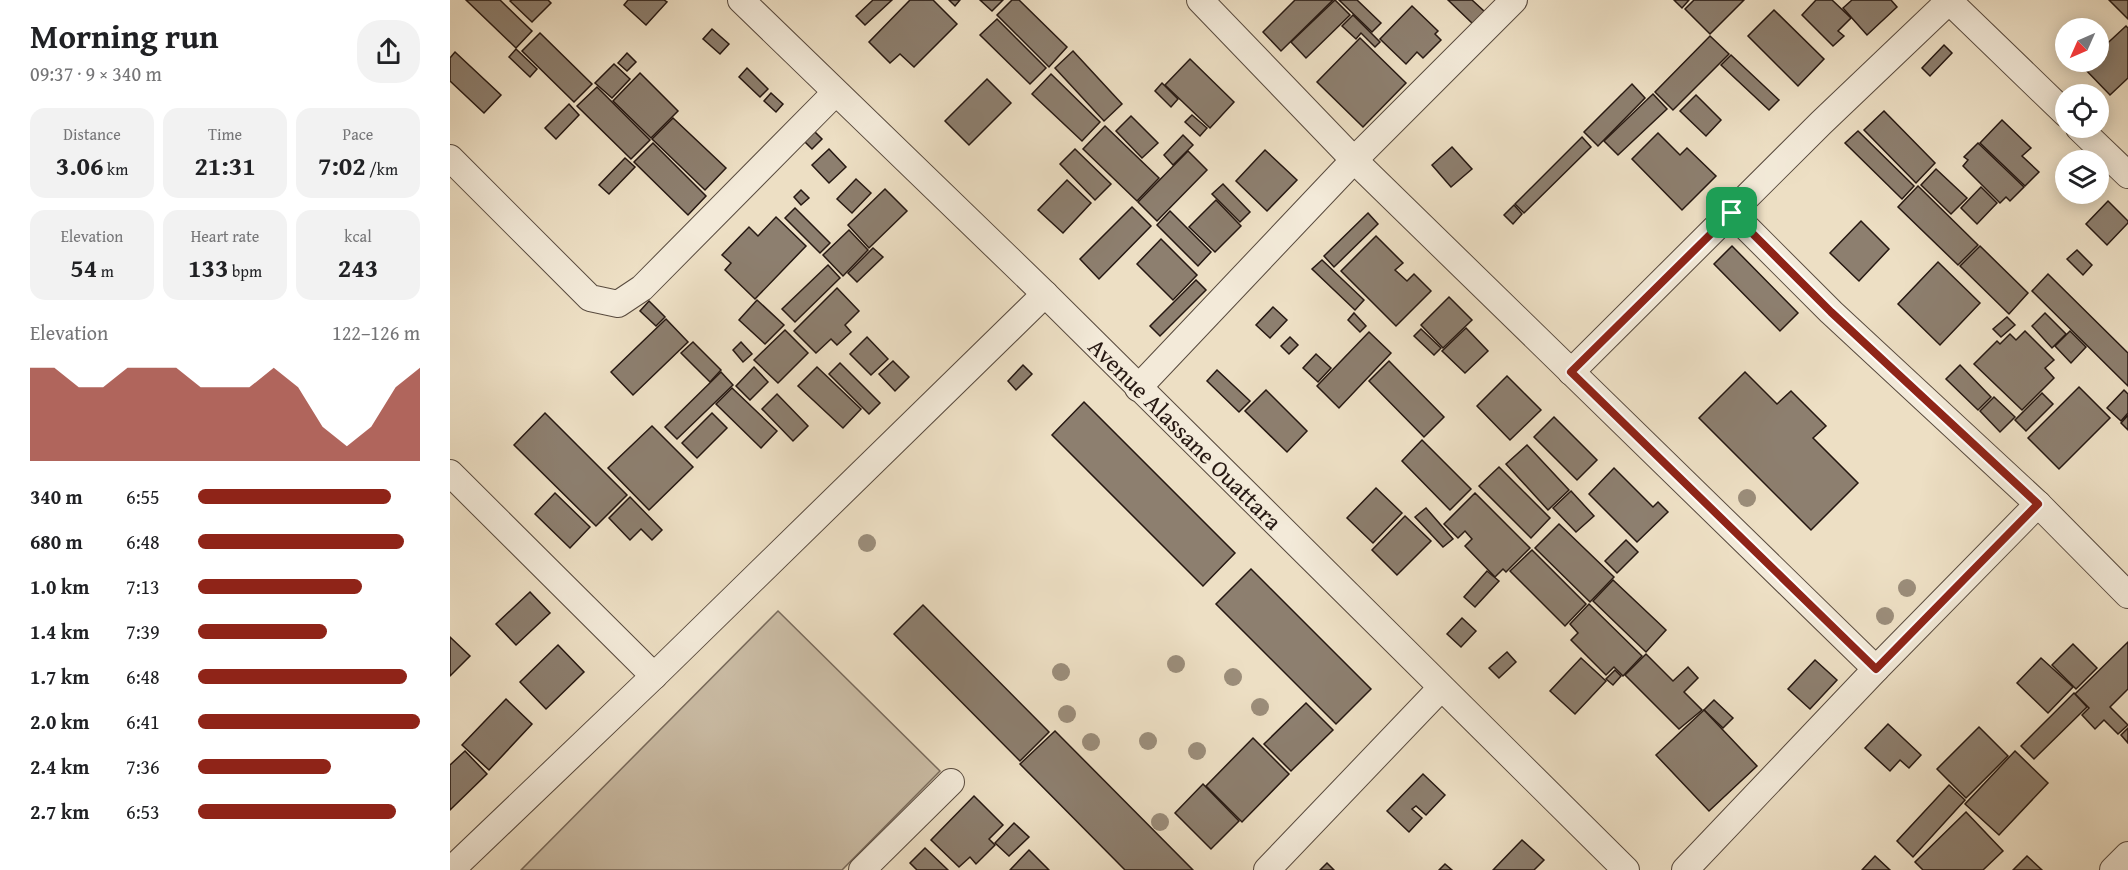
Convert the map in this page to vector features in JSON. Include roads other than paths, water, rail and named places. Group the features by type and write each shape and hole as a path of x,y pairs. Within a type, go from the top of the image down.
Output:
{"street":[{"name":"Avenue Alassane Ouattara","path":"741,0 1046,294 1138,388 1626,870"},
{"path":"1200,0 1354,160 1876,669"},
{"path":"1138,388 1354,160 1514,0"},
{"path":"1571,372 1821,123 1949,0 2055,103"},
{"path":"450,158 590,298 618,304 642,288 835,93"},
{"path":"2089,138 2128,175"},
{"path":"1732,213 1831,312 2038,504 2128,595"},
{"path":"451,870 654,676 1046,294"},
{"path":"450,473 654,676"},
{"path":"1685,870 1876,669 2038,504"},
{"path":"1267,870 1441,688"},
{"path":"862,870 951,782"},
{"path":"2113,870 2128,855"}]}
